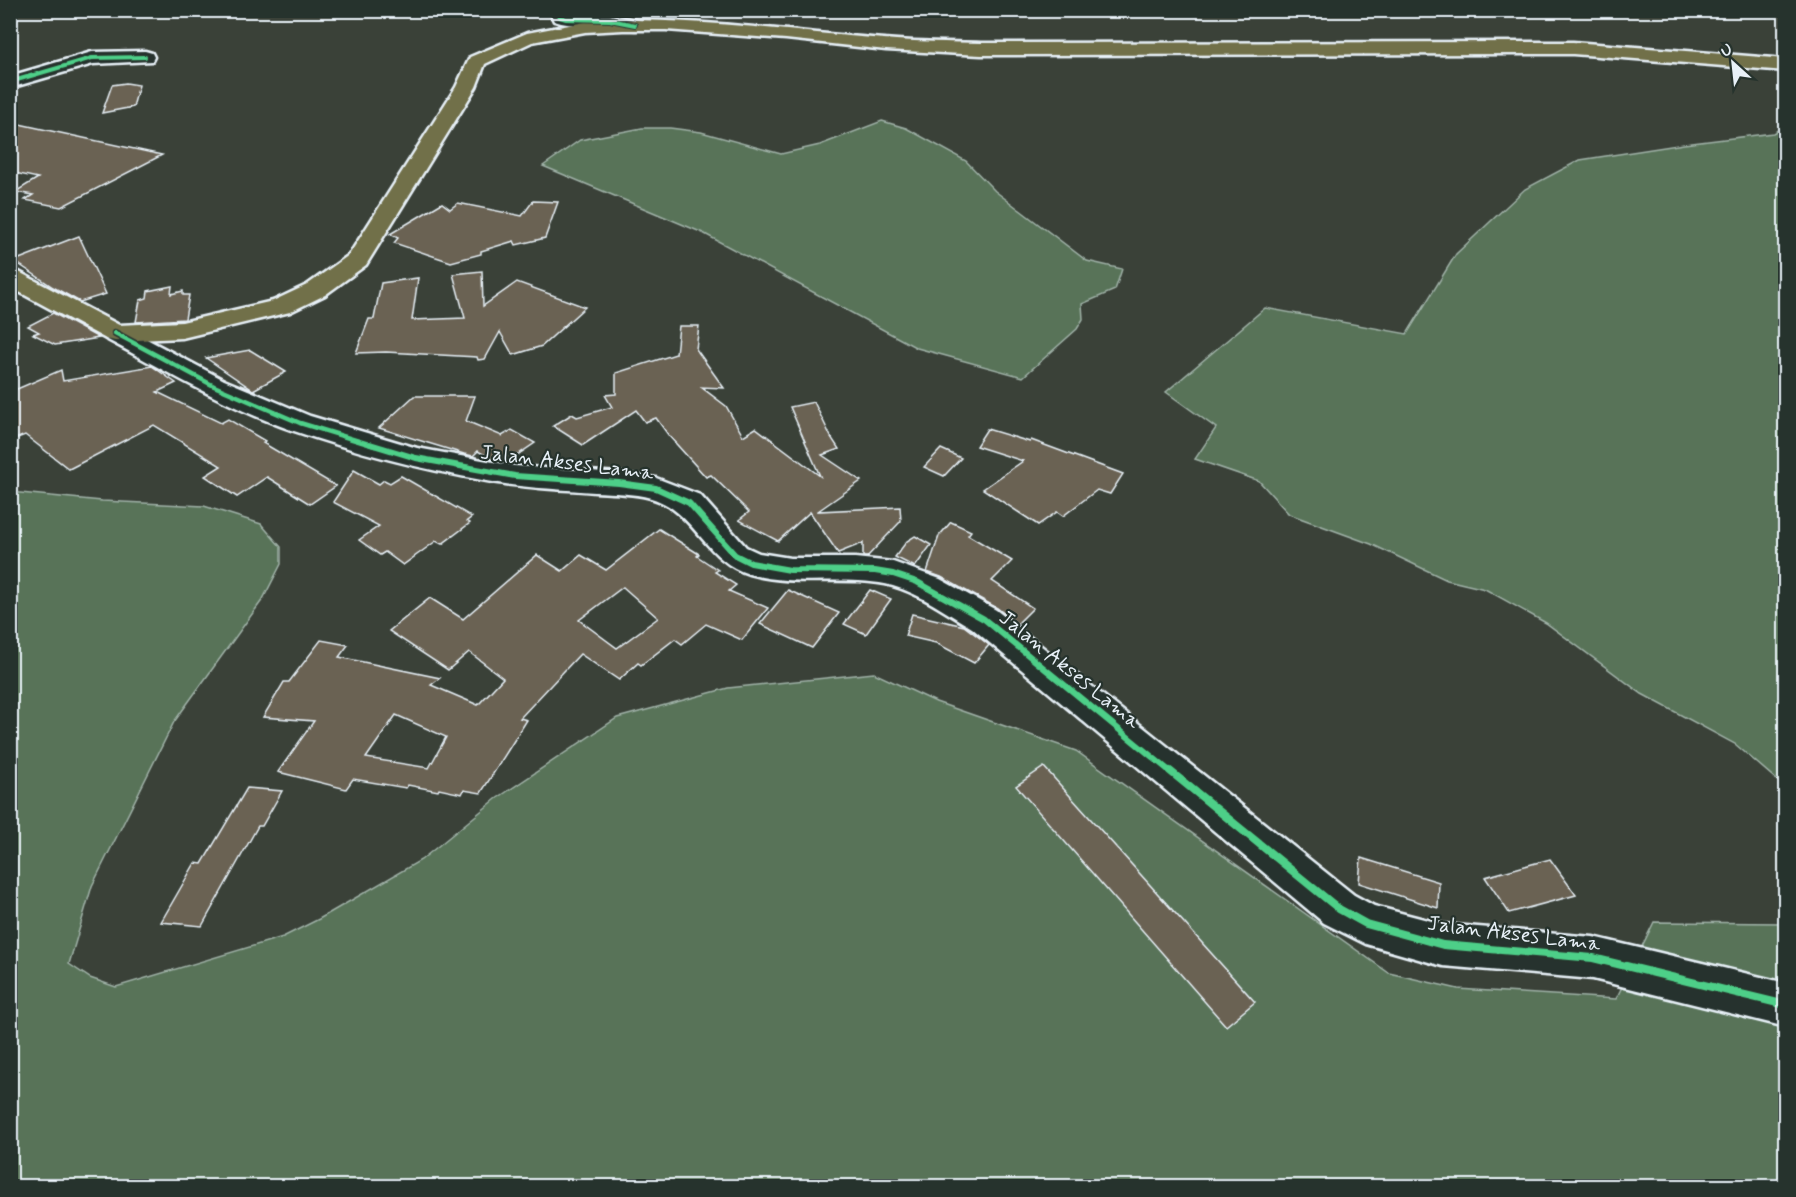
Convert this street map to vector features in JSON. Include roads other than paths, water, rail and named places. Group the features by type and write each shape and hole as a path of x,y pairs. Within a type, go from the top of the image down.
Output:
{"main road":[{"path":"10,277 114,333 182,330 281,308 316,291 358,260 468,82 477,62 527,38 585,27 666,25 786,34 886,45 981,50 1574,48 1785,62"},
{"path":"468,82 531,46 576,35 696,29"}],"street":[{"path":"557,10 560,17 566,19 610,20 635,25"},
{"path":"10,82 46,74 92,58 145,57"},
{"name":"Jalan Akses Lama","path":"114,333 214,386 300,423 416,458 515,476 619,483 656,488 689,503 735,555 743,560 762,566 873,571 895,575 919,585 984,619 1339,909 1366,924 1443,945 1593,957 1785,1005"}]}
